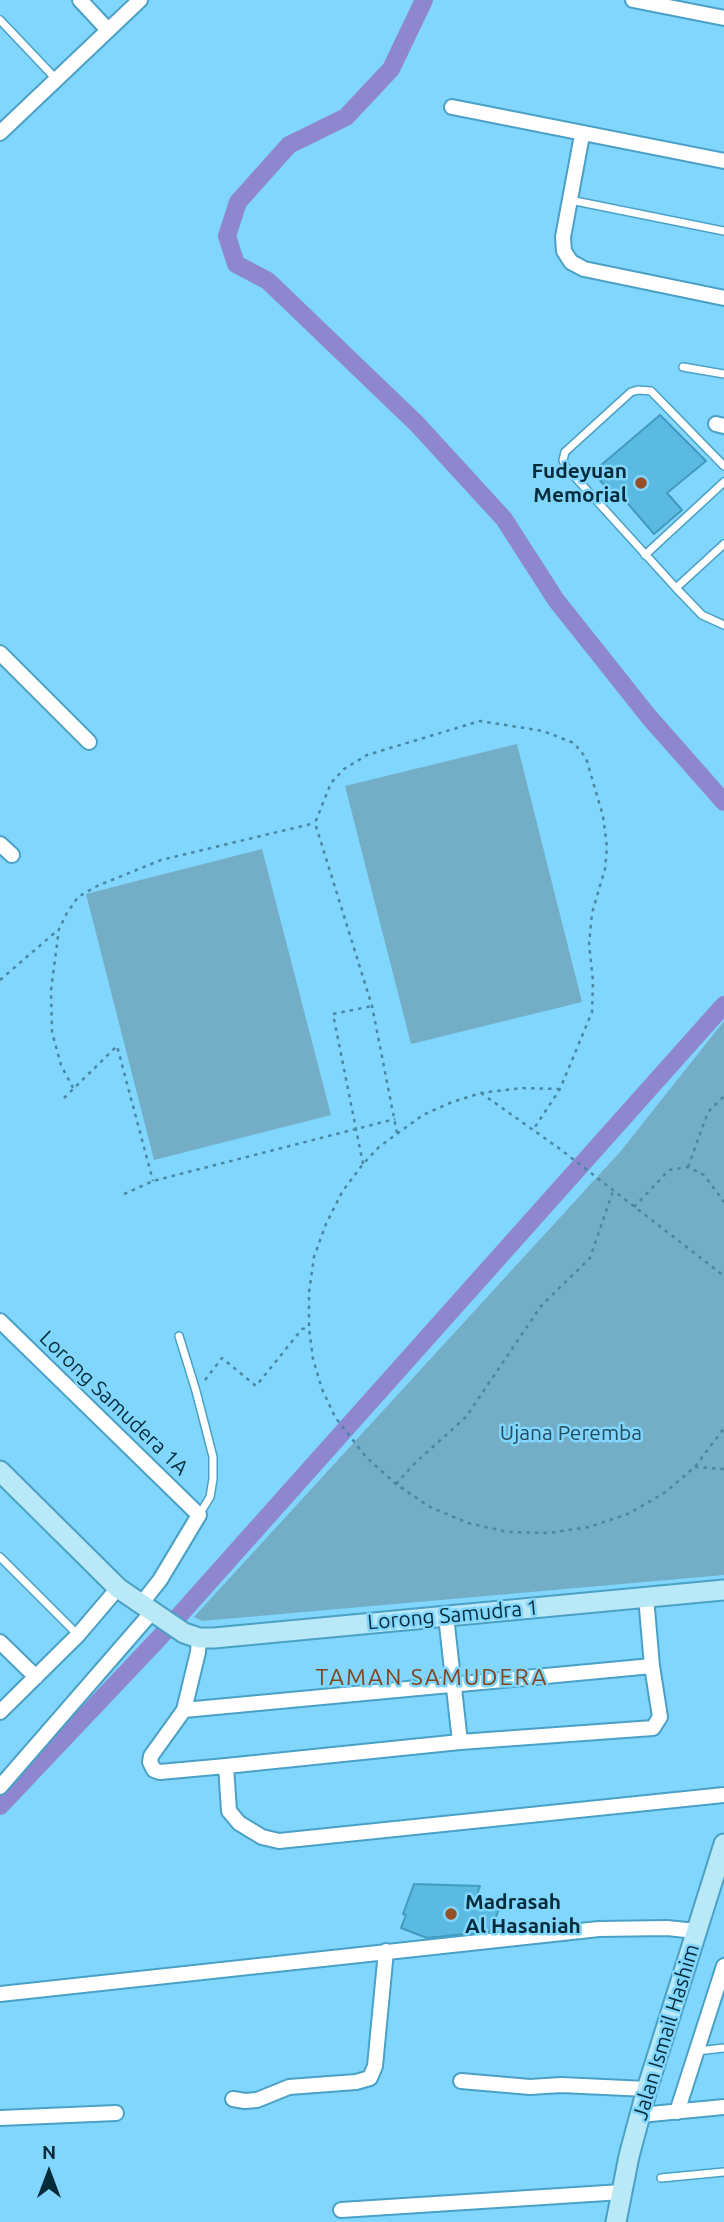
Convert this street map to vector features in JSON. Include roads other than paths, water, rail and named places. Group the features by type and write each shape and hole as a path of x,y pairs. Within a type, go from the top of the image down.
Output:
{"street":[{"path":"80,0 108,30"},
{"path":"2,125 56,79 140,0"},
{"path":"633,0 724,18"},
{"path":"452,107 582,135 724,161"},
{"path":"582,135 563,237 564,251 571,262 584,269 724,298"},
{"path":"0,653 89,742"},
{"path":"0,844 12,855"},
{"name":"Lorong Samudera 1A","path":"0,1321 199,1515"},
{"path":"0,1471 118,1588 191,1635 198,1653 184,1710 151,1756 152,1768 159,1772 460,1742 653,1728 660,1717 646,1597"},
{"path":"0,1787 152,1611 160,1580 199,1515"},
{"path":"0,1712 78,1635 118,1588"},
{"name":"Lorong Samudra 1","path":"191,1635 214,1638 724,1590"},
{"path":"446,1616 460,1742"},
{"path":"0,1642 36,1677"},
{"path":"184,1710 652,1666"},
{"path":"226,1766 229,1811 239,1823 262,1837 279,1841 724,1795"},
{"name":"Jalan Ismail Hashim","path":"616,2222 647,2089 724,1844"},
{"path":"0,1994 599,1929 667,1928 696,1931"},
{"path":"233,2099 257,2100 289,2087 356,2082 370,2078 375,2066 386,1951"},
{"path":"677,2112 721,1985 724,1966"},
{"path":"461,2081 530,2087 561,2085 647,2089"},
{"path":"640,2115 724,2107"},
{"path":"0,2118 116,2113"},
{"path":"341,2210 622,2192"}],"lane":[{"path":"0,20 56,79"},
{"path":"569,200 724,230"},
{"path":"683,367 724,374"},
{"path":"724,466 651,391 631,392 565,452 565,466 645,555 702,615 724,625"},
{"path":"645,555 724,482"},
{"path":"676,588 724,544"},
{"path":"179,1336 212,1457 210,1497 199,1515"},
{"path":"0,1558 78,1635"},
{"path":"697,2051 724,2048"},
{"path":"662,2178 724,2172"}],"waterway":[{"path":"424,0 391,69 346,117 289,145 238,202 227,236 236,264 268,281 417,424 504,519 556,600 649,717 724,802"},
{"path":"0,1806 160,1637 724,1005"}],"place":[{"name":"Fudeyuan Memorial","path":"641,483"},
{"name":"Madrasah Al Hasaniah","path":"451,1914"}],"district":[{"name":"TAMAN SAMUDERA","path":"432,1677"}],"park label":[{"name":"Ujana Peremba","path":"571,1433"}]}
